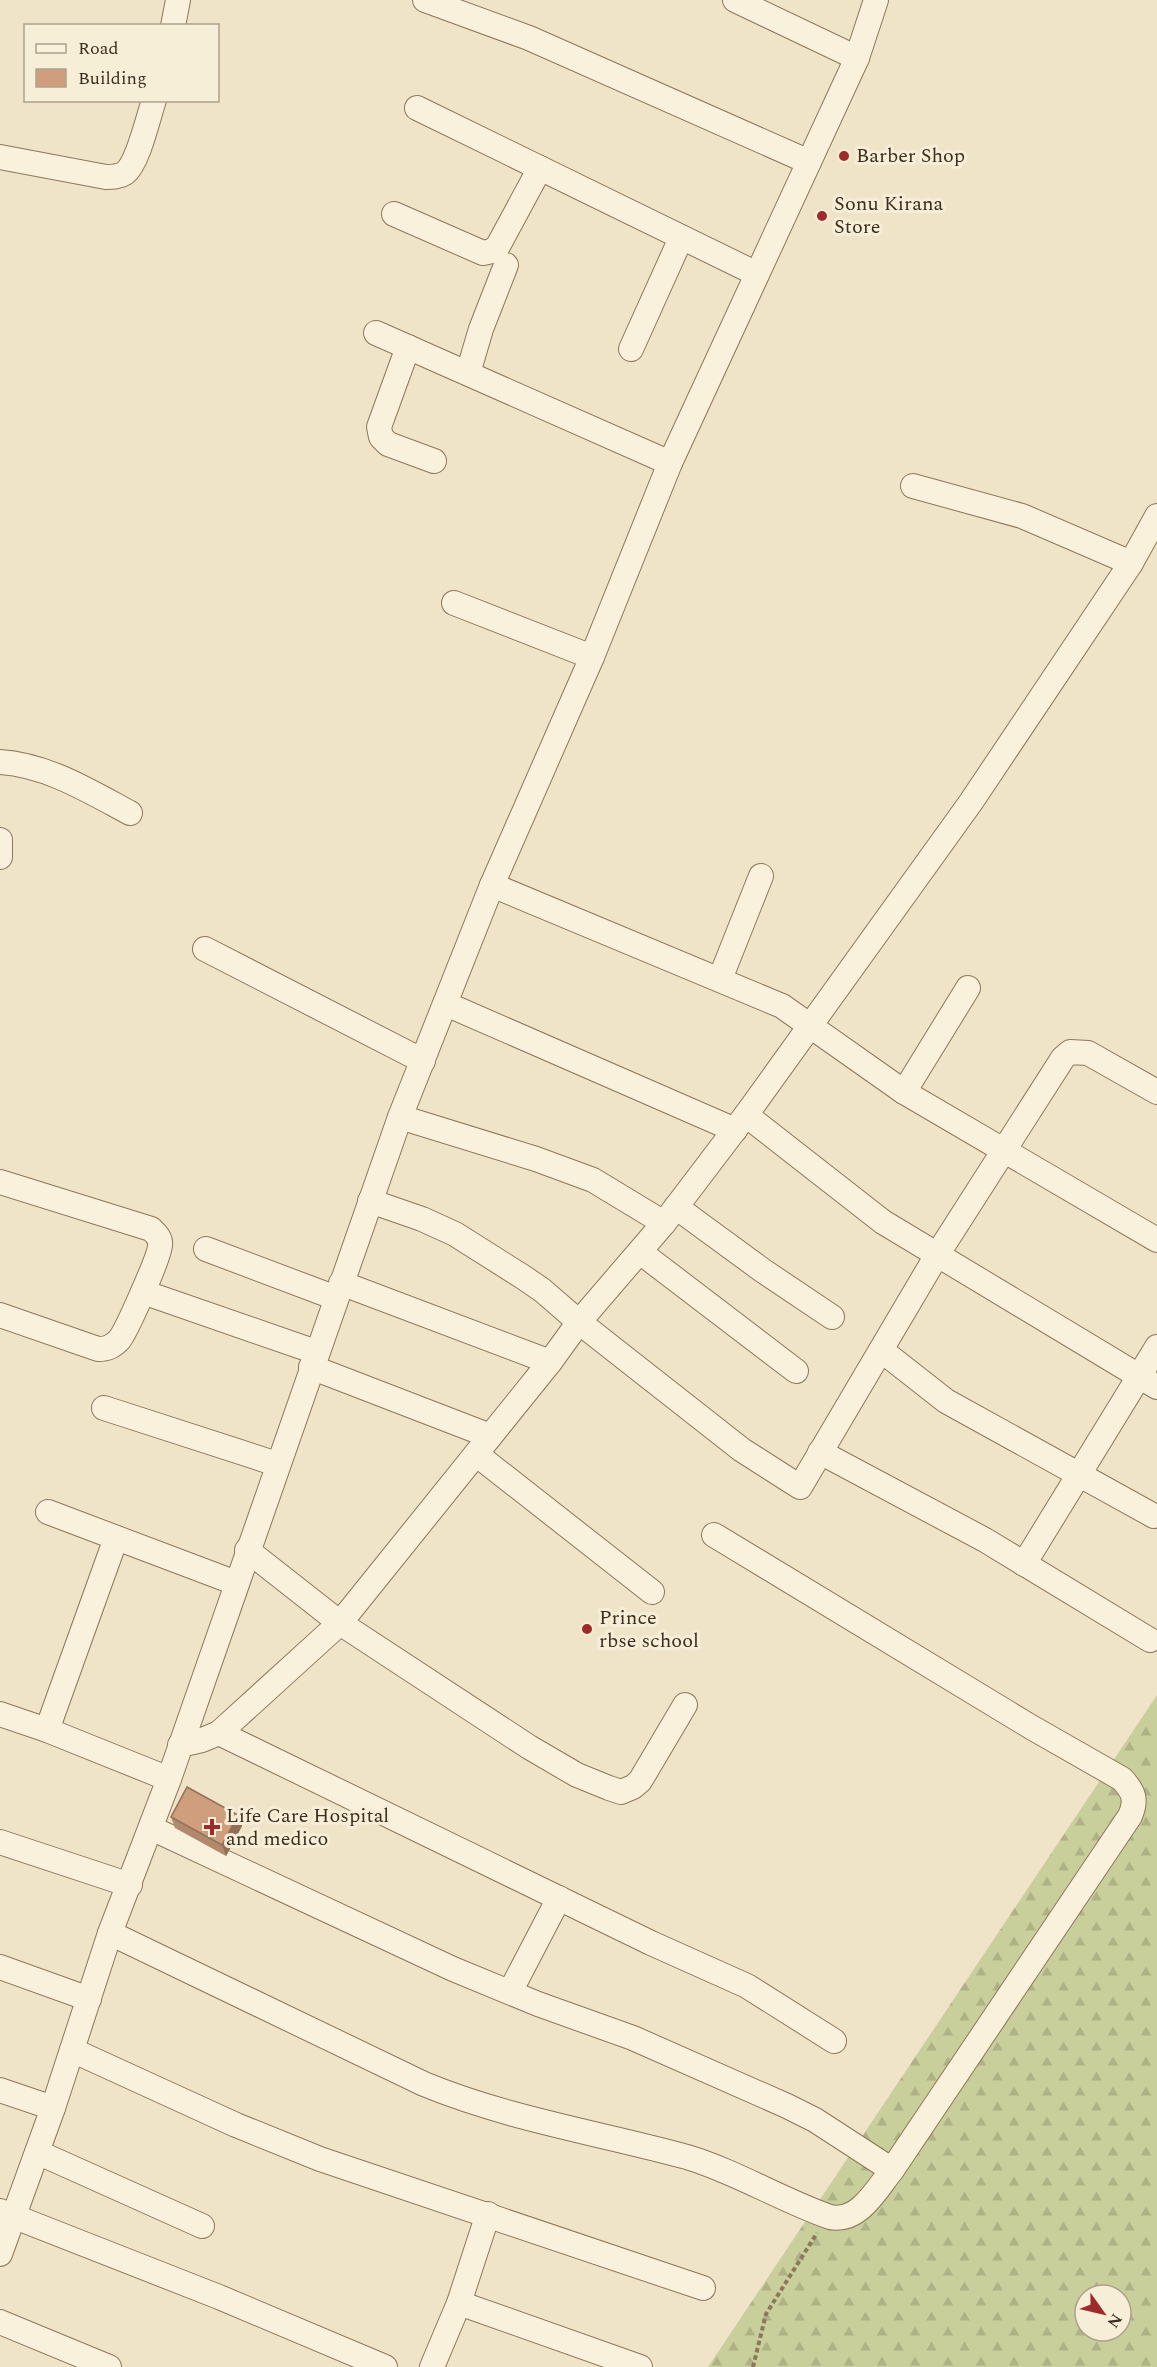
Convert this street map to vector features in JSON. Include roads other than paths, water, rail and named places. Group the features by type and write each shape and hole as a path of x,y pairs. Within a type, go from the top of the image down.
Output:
{"street":[{"path":"173,24 178,0"},
{"path":"425,0 529,38 809,162"},
{"path":"735,0 856,58"},
{"path":"0,2254 7,2214 37,2152 53,2108 110,1933 169,1779 277,1464 400,1117 492,885 592,657 670,463 856,58 876,0"},
{"path":"0,158 116,177 125,173 133,163 153,102"},
{"path":"417,108 757,274"},
{"path":"394,214 483,253 492,251 498,246 540,168"},
{"path":"631,349 681,238"},
{"path":"468,373 481,329 506,265"},
{"path":"376,333 670,463"},
{"path":"408,347 379,427 381,437 388,444 434,461"},
{"path":"913,486 1031,519 1131,563"},
{"path":"180,1745 219,1733 340,1623 550,1362 579,1322 670,1215 740,1123 809,1024 971,802 1131,563 1157,516"},
{"path":"454,603 592,657"},
{"path":"0,762 28,766 53,774 130,813"},
{"path":"0,840 0,857"},
{"path":"720,979 761,876"},
{"path":"492,885 782,1006 904,1092 1157,1240"},
{"path":"205,949 423,1061"},
{"path":"904,1092 968,988"},
{"path":"446,1004 740,1123 862,1207 1148,1381"},
{"path":"370,1201 422,1219 455,1234 542,1290 579,1322 742,1450 800,1486 938,1255 1063,1058 1070,1052 1088,1053 1157,1092"},
{"path":"400,1117 536,1159 592,1180 670,1215 762,1270 832,1317"},
{"path":"0,1182 151,1229 159,1236 160,1245 143,1292 120,1339 110,1348 98,1349 0,1315"},
{"path":"206,1249 550,1362"},
{"path":"639,1252 796,1371"},
{"path":"143,1292 314,1360 483,1445 652,1592"},
{"path":"1024,1563 1078,1475 1148,1381 1157,1347"},
{"path":"881,1350 946,1401 1154,1516"},
{"path":"104,1408 277,1464"},
{"path":"820,1452 1024,1563 1150,1640"},
{"path":"48,1512 236,1583"},
{"path":"110,1933 424,2084 456,2097 532,2120 687,2157 740,2176 830,2217 840,2219 850,2216 861,2208 892,2170 1130,1816 1136,1803 1133,1791 1122,1779 1031,1727 714,1535"},
{"path":"47,1730 116,1538"},
{"path":"248,1550 340,1623 529,1747 577,1775 621,1792 640,1781 685,1705"},
{"path":"0,1714 47,1730 169,1779"},
{"path":"219,1733 651,1943 747,1986 834,2041"},
{"path":"151,1828 453,1969 633,2038 787,2106 815,2120 892,2170"},
{"path":"0,1842 130,1885"},
{"path":"510,1992 559,1898"},
{"path":"0,1967 89,1999"},
{"path":"72,2050 293,2149 703,2288"},
{"path":"0,2090 53,2108"},
{"path":"37,2152 202,2226"},
{"path":"7,2214 219,2297 385,2367"},
{"path":"432,2367 459,2303 488,2214"},
{"path":"459,2303 640,2367"},
{"path":"0,2322 110,2367"}],"place":[{"name":"Barber Shop","path":"844,156"},
{"name":"Sonu Kirana Store","path":"822,216"},
{"name":"Prince rbse school","path":"587,1629"},
{"name":"Life Care Hospital and medico","path":"212,1827"}]}
